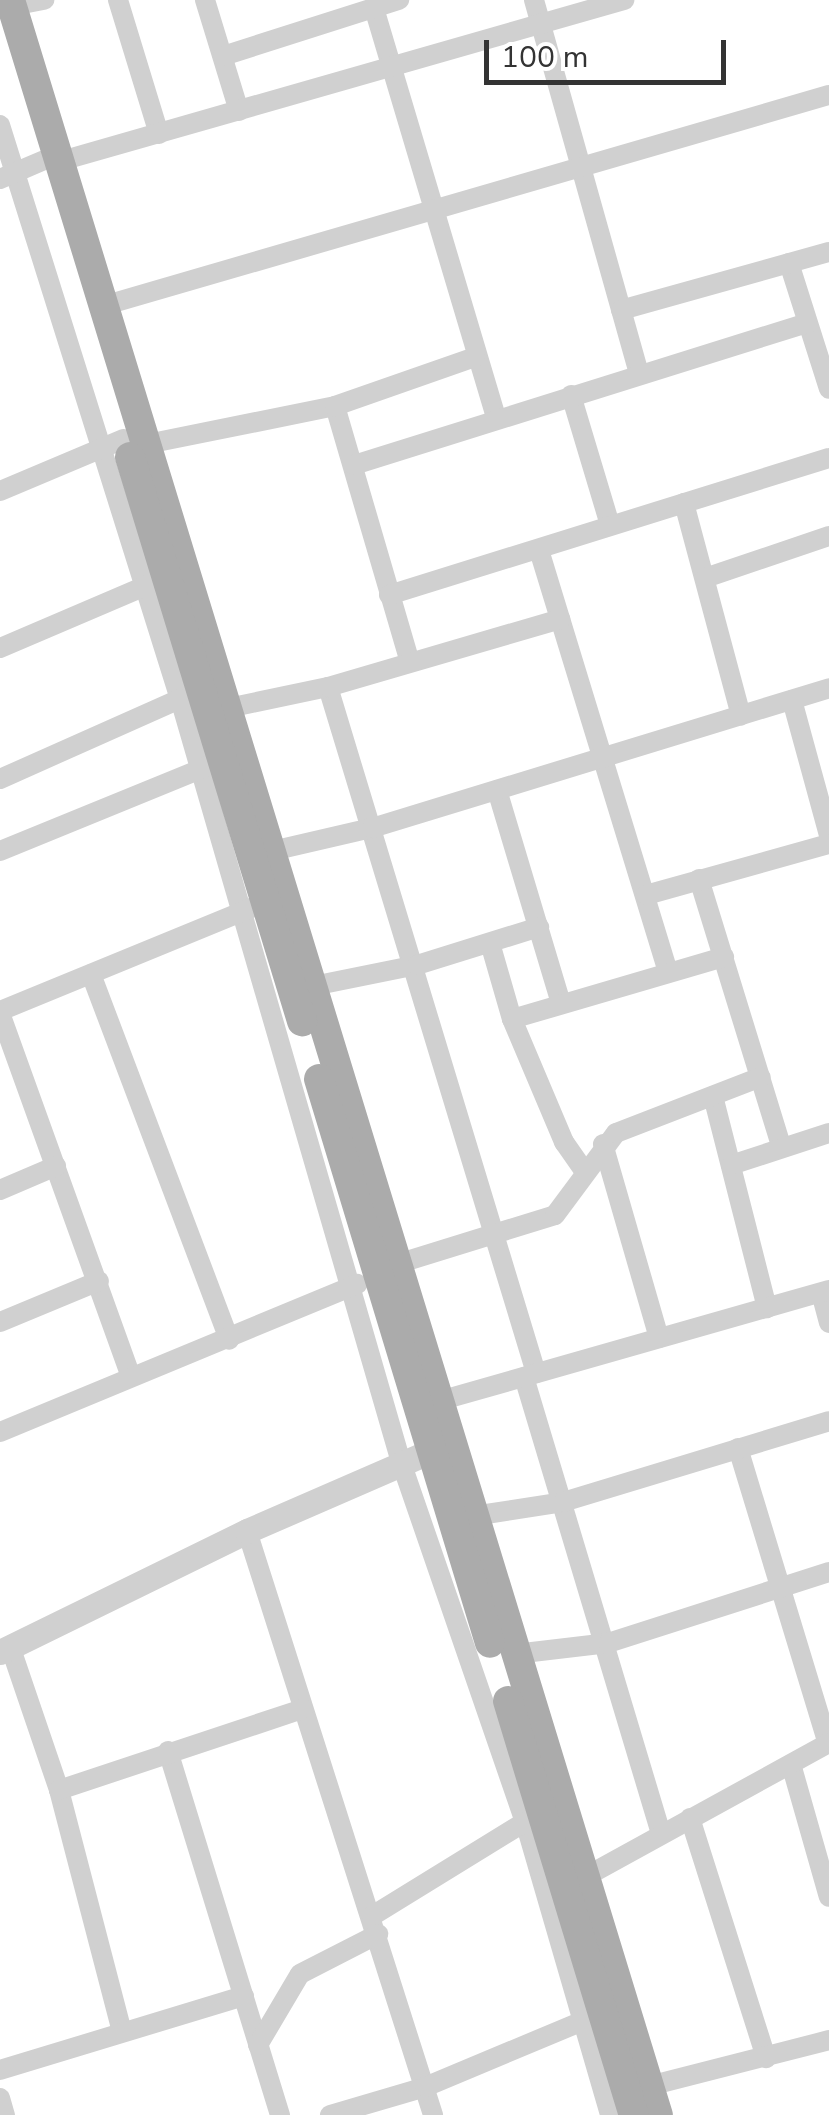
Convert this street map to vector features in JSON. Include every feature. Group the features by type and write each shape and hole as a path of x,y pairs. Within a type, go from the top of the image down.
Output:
{"main road":[{"path":"7,12 29,169 123,443 228,708 313,986 594,2016 634,2115"},
{"path":"29,169 106,305 123,443 154,582 253,907 439,1401 440,1446 472,1516 654,2100"}],"street":[{"path":"7,12 44,0"},
{"path":"118,0 159,134"},
{"path":"205,0 239,111"},
{"path":"223,56 399,0"},
{"path":"534,0 640,374"},
{"path":"0,125 29,169 392,70 624,0"},
{"path":"374,8 432,214 496,418"},
{"path":"106,305 432,214 829,94"},
{"path":"621,310 829,252"},
{"path":"789,263 829,390"},
{"path":"354,465 807,323"},
{"path":"0,490 123,443 335,406 476,357"},
{"path":"571,395 610,526"},
{"path":"335,406 410,662"},
{"path":"389,595 829,458"},
{"path":"684,503 741,715"},
{"path":"705,578 829,536"},
{"path":"540,550 668,972"},
{"path":"0,648 154,582 180,699 211,765 0,851"},
{"path":"228,708 328,687 560,619"},
{"path":"328,687 417,965 563,1502 608,1643 661,1834"},
{"path":"272,851 372,828 829,688"},
{"path":"0,780 180,699"},
{"path":"792,700 829,835"},
{"path":"498,790 561,1004"},
{"path":"646,895 829,844"},
{"path":"699,879 780,1146"},
{"path":"130,1374 0,1012 253,907 348,1288 401,1462 594,2016 610,2115"},
{"path":"313,986 417,965 539,926"},
{"path":"490,943 512,1019 564,1142 584,1171"},
{"path":"512,1019 724,958"},
{"path":"91,974 228,1340"},
{"path":"0,1432 130,1374 228,1340 388,1271 555,1215 602,1144 761,1078"},
{"path":"713,1096 767,1308"},
{"path":"731,1164 829,1132"},
{"path":"602,1144 660,1338"},
{"path":"0,1190 56,1166"},
{"path":"0,1322 99,1281"},
{"path":"439,1401 825,1291 829,1323"},
{"path":"472,1516 563,1502 829,1421"},
{"path":"122,2030 59,1790 5,1649 247,1531 440,1446"},
{"path":"585,1877 828,1743 738,1448"},
{"path":"247,1531 434,2115"},
{"path":"515,1654 608,1643 829,1572"},
{"path":"59,1790 303,1708"},
{"path":"168,1752 280,2115"},
{"path":"791,1764 829,1896"},
{"path":"690,1818 766,2058"},
{"path":"258,2045 300,1974 525,1822"},
{"path":"0,2070 244,1996"},
{"path":"330,2115 425,2087 594,2016"},
{"path":"654,2100 766,2058 829,2040"},
{"path":"0,2098 5,2115"}]}
